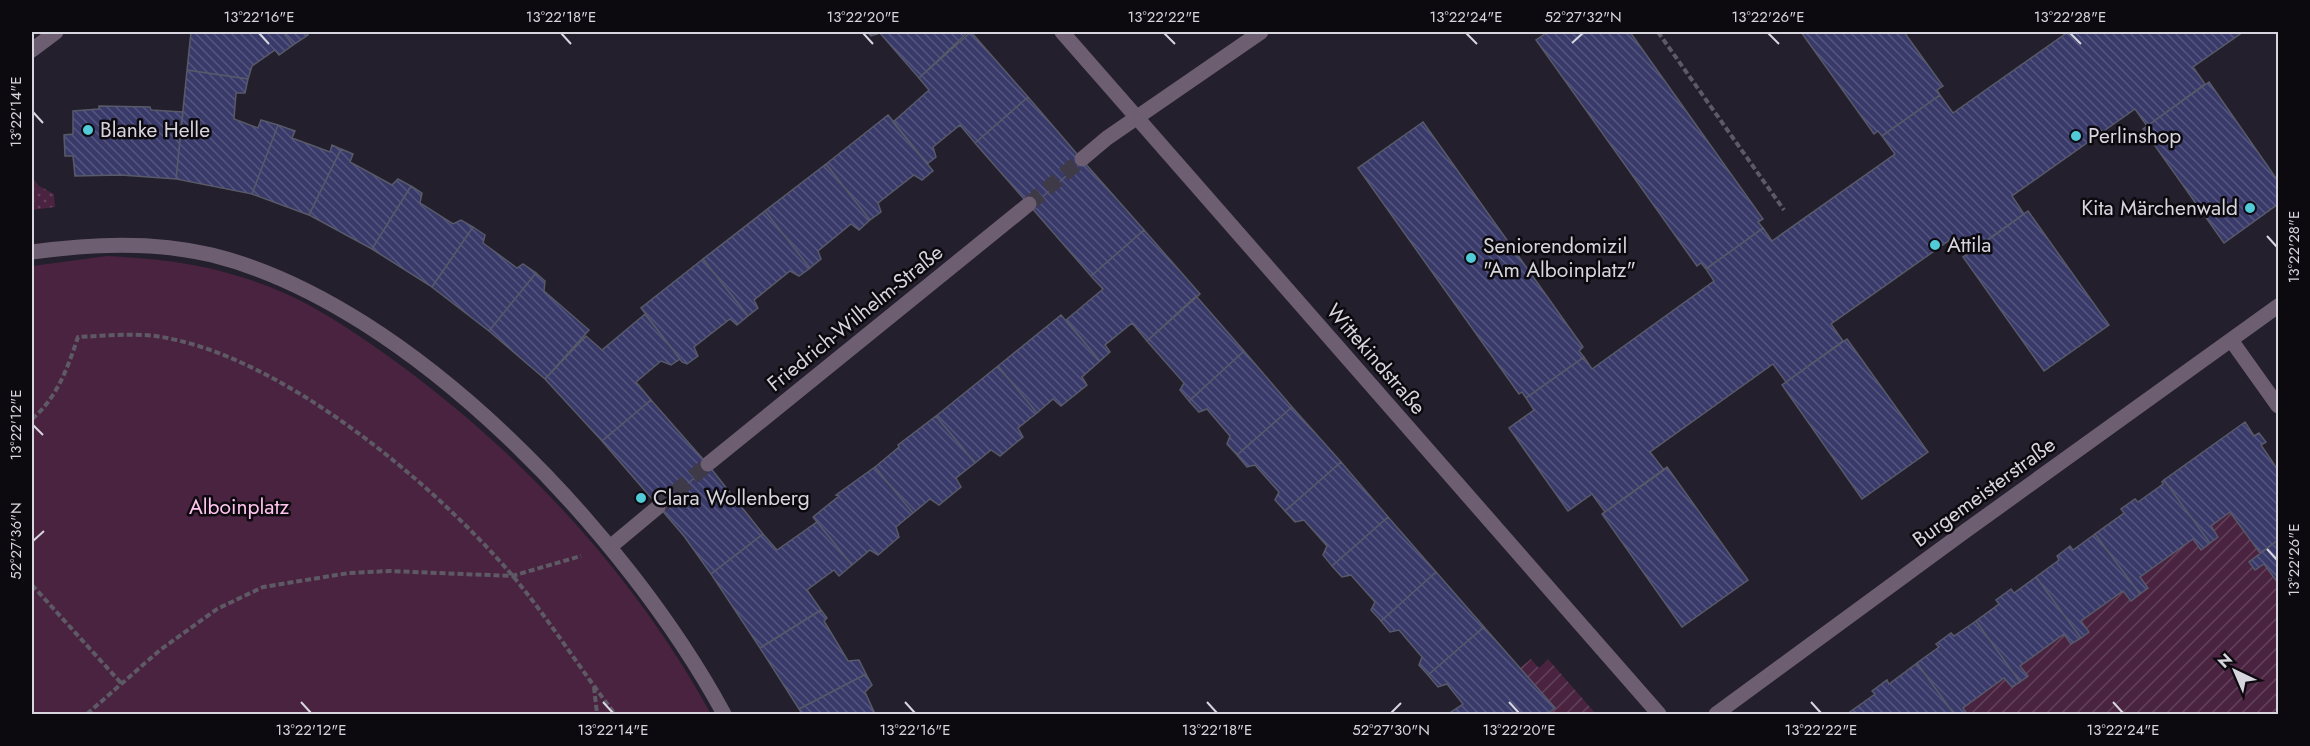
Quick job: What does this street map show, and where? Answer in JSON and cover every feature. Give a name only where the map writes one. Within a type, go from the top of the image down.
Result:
[{"type":"street","points":[[32,50],[56,32]]},
{"type":"street","name":"Wittekindstraße","points":[[1062,32],[1659,714]]},
{"type":"street","points":[[1082,159],[1107,138],[1138,119],[1261,32]]},
{"type":"street","name":"Friedrich-Wilhelm-Straße","points":[[708,464],[1029,204]]},
{"type":"street","points":[[32,252],[115,244],[160,247],[211,255],[259,270],[310,292],[403,351],[494,425],[563,493],[610,547],[683,644],[724,714]]},
{"type":"street","name":"Burgemeisterstraße","points":[[1716,714],[2278,306]]},
{"type":"street","points":[[2231,340],[2278,406]]},
{"type":"street","points":[[610,547],[658,507]]},
{"type":"path","points":[[1658,32],[1784,210]]},
{"type":"path","points":[[32,419],[42,411],[64,376],[78,337],[155,336],[212,351],[284,384],[382,450],[447,509],[512,576],[615,714]]},
{"type":"path","points":[[87,714],[121,682],[217,609],[263,587],[349,573],[390,571],[512,576],[610,547]]},
{"type":"path","points":[[32,585],[121,682]]},
{"type":"path","points":[[594,687],[597,714]]},
{"type":"green space","points":[[32,177],[39,186],[54,194],[55,207],[32,210]]},
{"type":"green space","name":"Alboinplatz","points":[[107,256],[185,264],[242,277],[279,291],[330,317],[361,337],[440,395],[529,475],[571,519],[647,613],[711,714],[32,714],[32,266]]},
{"type":"green space","points":[[2230,512],[2260,553],[2249,562],[2264,564],[2278,583],[2278,714],[1968,714],[1963,708],[2004,678],[2012,687],[2028,676],[2020,666],[2064,634],[2071,644],[2089,632],[2081,621],[2123,591],[2131,601],[2148,588],[2140,577],[2193,539],[2202,549],[2218,537],[2211,526]]},
{"type":"green space","points":[[1531,659],[1539,668],[1548,659],[1596,714],[1547,714],[1555,708],[1520,668]]},
{"type":"building","points":[[191,32],[283,32],[293,45],[279,55],[275,50],[252,66],[248,79],[187,70]]},
{"type":"building","points":[[283,32],[306,32],[308,35],[293,45]]},
{"type":"building","points":[[867,32],[967,33],[919,78],[880,33],[871,36]]},
{"type":"building","points":[[971,32],[1028,97],[975,143],[960,125],[933,147],[936,157],[927,164],[893,122],[929,90],[919,78]]},
{"type":"building","points":[[1548,32],[1630,32],[1763,219],[1758,222],[1763,228],[1706,269],[1701,263],[1697,266],[1536,40]]},
{"type":"building","points":[[1801,32],[1904,32],[1943,86],[1937,90],[1940,95],[1882,136],[1878,131],[1874,134]]},
{"type":"building","points":[[2068,32],[2243,32],[2193,67],[2205,84],[2147,126],[2135,109],[2012,196],[2024,214],[1967,255],[1954,237],[1831,324],[1843,341],[1786,382],[1773,364],[1650,452],[1664,470],[1605,512],[1592,494],[1568,511],[1509,428],[1534,410],[1526,398],[1584,357],[1592,369],[1714,281],[1706,269],[1763,228],[1772,241],[1895,154],[1882,136],[1940,95],[1953,113]]},
{"type":"building","points":[[187,70],[248,79],[245,93],[236,93],[234,119],[258,128],[261,120],[278,125],[252,194],[176,179]]},
{"type":"building","points":[[2209,82],[2278,181],[2278,204],[2224,243],[2143,129]]},
{"type":"building","points":[[1028,97],[1083,161],[1031,207],[975,143]]},
{"type":"building","points":[[99,106],[150,107],[151,110],[183,112],[176,179],[121,175],[75,176],[73,156],[65,156],[64,135],[73,134],[73,111],[99,109]]},
{"type":"building","points":[[888,115],[933,171],[922,180],[914,175],[878,203],[881,212],[870,220],[826,164]]},
{"type":"building","name":"Seniorendomizil \"Am Alboinplatz\"","points":[[1423,122],[1583,347],[1579,351],[1584,357],[1526,398],[1522,392],[1519,394],[1358,168]]},
{"type":"building","points":[[278,125],[295,131],[292,138],[330,152],[332,145],[341,149],[309,215],[252,194]]},
{"type":"building","points":[[341,149],[353,154],[350,162],[392,185],[398,179],[411,186],[372,249],[309,215]]},
{"type":"building","points":[[1083,161],[1144,230],[1091,276],[1031,207]]},
{"type":"building","points":[[826,164],[870,220],[859,230],[851,224],[818,251],[821,259],[810,268],[765,211]]},
{"type":"building","points":[[411,186],[422,193],[420,203],[453,224],[461,220],[473,227],[432,287],[372,249]]},
{"type":"building","points":[[765,211],[810,268],[799,276],[790,271],[754,300],[758,308],[748,316],[703,259]]},
{"type":"building","points":[[2028,211],[2109,325],[2044,371],[1963,257]]},
{"type":"building","points":[[473,227],[485,235],[483,243],[517,268],[523,264],[536,273],[489,331],[432,287]]},
{"type":"building","points":[[1144,230],[1200,294],[1147,341],[1132,323],[1105,345],[1110,352],[1100,361],[1066,320],[1103,289],[1091,276]]},
{"type":"building","points":[[703,259],[748,316],[737,325],[730,319],[694,347],[698,356],[687,364],[682,362],[641,308]]},
{"type":"building","points":[[536,273],[545,281],[544,291],[589,330],[545,379],[489,331]]},
{"type":"building","points":[[1196,296],[1244,351],[1189,401],[1180,390],[1184,383],[1147,341]]},
{"type":"building","points":[[645,314],[680,359],[671,365],[661,361],[636,382],[651,400],[602,441],[545,379],[586,336],[602,350]]},
{"type":"building","points":[[1061,315],[1100,361],[1082,377],[1087,385],[1061,406],[1053,399],[1037,413],[998,366]]},
{"type":"building","points":[[1847,339],[1928,452],[1862,499],[1782,385]]},
{"type":"building","points":[[1244,351],[1292,407],[1237,455],[1227,444],[1230,436],[1207,409],[1199,412],[1189,401]]},
{"type":"building","points":[[998,366],[1037,413],[1018,428],[1023,437],[1000,456],[991,450],[975,463],[936,416]]},
{"type":"building","points":[[651,400],[709,466],[659,507],[602,441]]},
{"type":"building","points":[[1292,407],[1341,462],[1285,511],[1275,500],[1279,492],[1255,465],[1247,467],[1237,455]]},
{"type":"building","points":[[936,416],[975,463],[956,478],[961,487],[939,505],[930,499],[913,513],[875,467],[899,447],[898,445]]},
{"type":"building","points":[[2245,422],[2254,436],[2259,433],[2266,442],[2261,445],[2278,470],[2278,540],[2260,553],[2230,512],[2211,526],[2218,537],[2210,543],[2164,480]]},
{"type":"building","points":[[1341,462],[1388,517],[1332,566],[1323,555],[1327,546],[1304,520],[1295,522],[1285,511]]},
{"type":"building","points":[[709,466],[763,534],[711,574],[684,536],[659,507]]},
{"type":"building","points":[[875,467],[913,513],[896,527],[899,537],[878,555],[870,550],[852,565],[813,517],[839,496],[836,495]]},
{"type":"building","points":[[1667,467],[1748,580],[1682,627],[1602,514]]},
{"type":"building","points":[[2164,480],[2210,543],[2201,550],[2193,539],[2140,577],[2148,588],[2140,594],[2095,534],[2124,513],[2121,509],[2135,499],[2138,502],[2163,484]]},
{"type":"building","points":[[1388,517],[1436,572],[1381,621],[1371,610],[1375,602],[1351,575],[1342,577],[1332,566]]},
{"type":"building","points":[[817,522],[852,565],[839,576],[834,570],[807,590],[821,610],[760,648],[711,574],[763,534],[777,550]]},
{"type":"building","points":[[2095,534],[2140,594],[2131,601],[2123,591],[2081,621],[2089,632],[2081,638],[2036,577],[2059,560],[2057,556],[2070,546],[2073,550]]},
{"type":"building","points":[[2278,540],[2278,583],[2264,564],[2255,570],[2249,562]]},
{"type":"building","points":[[1436,572],[1484,627],[1428,675],[1419,665],[1422,657],[1399,630],[1390,632],[1381,621]]},
{"type":"building","points":[[2036,577],[2081,638],[2071,644],[2064,634],[2020,666],[2028,676],[2020,682],[1976,621],[1999,604],[1996,600],[2011,589],[2014,593]]},
{"type":"building","points":[[821,610],[827,618],[824,621],[848,661],[859,660],[866,674],[799,709],[760,648]]},
{"type":"building","points":[[1976,621],[2020,682],[2012,687],[2004,678],[1963,708],[1967,714],[1954,714],[1917,663],[1939,647],[1936,644],[1951,633],[1954,636]]},
{"type":"building","points":[[1484,627],[1555,708],[1547,714],[1448,714],[1463,704],[1447,684],[1438,687],[1428,675]]},
{"type":"building","points":[[1917,663],[1954,714],[1847,714],[1875,694],[1872,691],[1887,680],[1889,684]]},
{"type":"building","points":[[866,674],[872,685],[865,692],[875,714],[802,714],[799,709]]},
{"type":"tunnel","points":[[1029,204],[1082,159]]},
{"type":"tunnel","points":[[658,507],[708,464]]},
{"type":"place","name":"Blanke Helle","points":[[88,130]]},
{"type":"place","name":"Perlinshop","points":[[2076,136]]},
{"type":"place","name":"Kita Märchenwald","points":[[2250,208]]},
{"type":"place","name":"Attila","points":[[1935,245]]},
{"type":"place","name":"Seniorendomizil \"Am Alboinplatz\"","points":[[1471,258]]},
{"type":"place","name":"Clara Wollenberg","points":[[641,498]]}]
